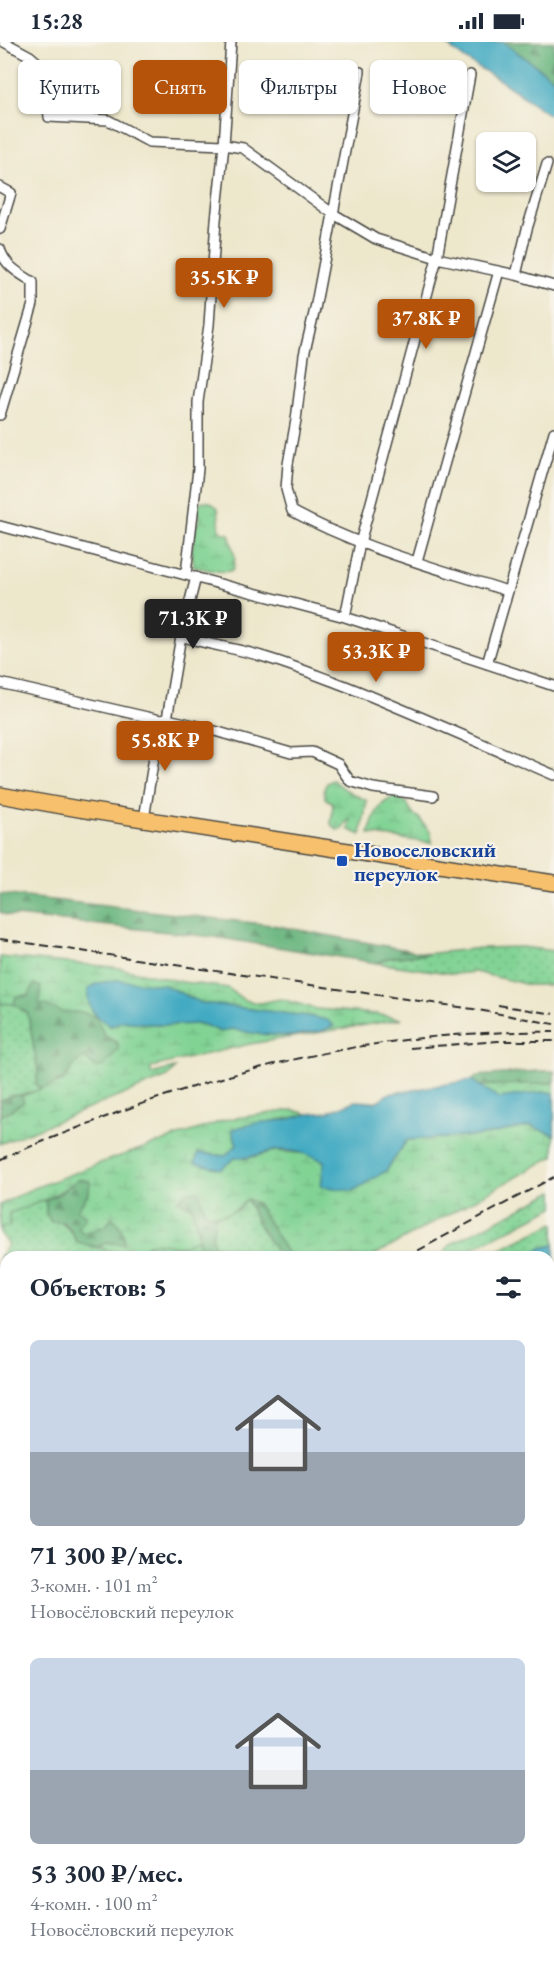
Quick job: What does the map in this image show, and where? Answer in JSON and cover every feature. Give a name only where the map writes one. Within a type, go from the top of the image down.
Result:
[{"type":"main road","points":[[0,795],[554,883]]},
{"type":"street","points":[[4,42],[30,56],[44,68],[49,117],[108,120],[149,142],[243,148],[332,213],[376,239],[437,258],[516,275],[554,286]]},
{"type":"street","points":[[144,819],[191,575],[198,469],[198,402],[209,325],[231,42]]},
{"type":"street","points":[[360,72],[315,309],[304,355],[286,489],[292,511],[315,524],[360,543],[507,591]]},
{"type":"street","points":[[345,617],[360,543],[437,258],[470,75]]},
{"type":"street","points":[[516,275],[526,229],[547,164]]},
{"type":"street","points":[[0,186],[11,193],[0,229]]},
{"type":"street","points":[[0,249],[2,257],[11,268],[33,282],[33,304],[0,415]]},
{"type":"street","points":[[417,561],[499,272]]},
{"type":"street","points":[[487,664],[554,432]]},
{"type":"street","points":[[0,526],[345,617],[554,686]]},
{"type":"street","points":[[181,636],[204,644],[261,656],[316,675],[408,711],[554,775]]},
{"type":"street","points":[[0,683],[194,725],[291,753],[312,752],[338,764],[350,782],[373,788],[434,796]]},
{"type":"green space","points":[[503,42],[554,42],[554,79],[505,43]]},
{"type":"green space","points":[[210,502],[218,508],[220,532],[229,534],[235,557],[233,570],[219,571],[194,567],[192,552],[195,529],[200,517],[199,503]]},
{"type":"green space","points":[[333,780],[367,801],[361,835],[348,829],[350,820],[346,822],[342,830],[337,830],[331,824],[333,803],[325,798],[324,789],[327,783]]},
{"type":"green space","points":[[397,797],[407,803],[411,812],[431,833],[432,843],[369,834],[381,806]]},
{"type":"green space","points":[[0,894],[272,925],[429,954],[388,958],[377,963],[214,937],[6,915],[0,912]]},
{"type":"green space","points":[[522,947],[554,951],[554,985],[529,985],[475,972],[455,974],[377,963],[388,958],[481,948]]},
{"type":"green space","points":[[0,957],[114,967],[183,982],[228,988],[244,1000],[259,1003],[281,999],[317,1009],[375,1014],[402,1019],[250,1044],[151,1067],[151,1074],[175,1068],[168,1077],[0,1144],[0,1117],[24,1102],[22,1096],[63,1081],[76,1063],[85,1058],[95,1068],[104,1066],[118,1050],[118,1043],[105,1036],[96,1017],[82,1012],[62,1012],[39,1003],[41,987],[34,984],[29,995],[16,996],[14,1004],[0,1003]],"holes":[[[144,984],[164,985],[202,1003],[307,1016],[291,1036],[258,1034],[231,1029],[221,1032],[203,1024],[161,1025],[122,1021],[111,1026]]]},
{"type":"green space","points":[[34,984],[41,987],[62,1012],[82,1012],[96,1017],[105,1036],[118,1043],[118,1050],[104,1066],[95,1068],[85,1058],[76,1063],[63,1080],[41,1090],[36,1084],[38,1071],[28,1014],[14,1004],[16,996]]},
{"type":"green space","points":[[0,1003],[14,1004],[28,1013],[38,1071],[36,1084],[41,1090],[0,1101]]},
{"type":"green space","points":[[554,1071],[554,1083],[479,1086],[471,1080],[477,1076]]},
{"type":"green space","points":[[554,1083],[554,1093],[544,1092],[499,1098],[480,1086]]},
{"type":"green space","points":[[13,1095],[22,1096],[24,1102],[0,1117],[0,1101]]},
{"type":"green space","points":[[293,1110],[308,1114],[232,1129],[237,1145],[225,1156],[198,1153],[246,1159],[274,1151],[309,1154],[324,1161],[386,1171],[407,1140],[479,1136],[531,1126],[554,1135],[554,1156],[382,1251],[286,1251],[257,1203],[247,1199],[238,1208],[228,1213],[211,1214],[205,1212],[199,1191],[187,1191],[178,1200],[192,1207],[198,1238],[178,1246],[156,1243],[148,1244],[144,1251],[109,1251],[97,1247],[107,1243],[124,1244],[121,1229],[112,1217],[106,1226],[82,1233],[78,1227],[87,1217],[77,1210],[89,1193],[90,1181],[78,1179],[45,1199],[9,1213],[10,1226],[0,1228],[0,1205],[29,1190],[228,1119]]},
{"type":"green space","points":[[78,1179],[90,1181],[89,1193],[77,1210],[87,1217],[82,1233],[105,1226],[111,1217],[121,1229],[124,1244],[107,1243],[97,1247],[78,1243],[63,1222],[51,1222],[46,1213],[46,1200],[59,1194]]},
{"type":"green space","points":[[187,1191],[199,1191],[205,1212],[215,1216],[212,1239],[216,1251],[190,1251],[200,1246],[199,1228],[178,1201]]},
{"type":"green space","points":[[554,1191],[554,1207],[468,1251],[445,1251],[451,1244]]},
{"type":"green space","points":[[247,1199],[262,1230],[276,1251],[216,1251],[212,1239],[215,1216],[238,1210]]},
{"type":"green space","points":[[247,1199],[257,1203],[286,1251],[277,1251],[258,1222]]},
{"type":"green space","points":[[46,1200],[46,1213],[64,1225],[78,1243],[111,1251],[4,1251],[8,1244],[0,1234],[0,1228],[10,1225],[9,1213]]},
{"type":"green space","points":[[554,1223],[554,1245],[536,1251],[497,1251]]},
{"type":"green space","points":[[198,1238],[201,1246],[190,1251],[144,1251],[148,1244],[162,1243],[178,1246]]},
{"type":"water","points":[[444,42],[503,42],[554,79],[554,118],[462,57]]},
{"type":"water","points":[[117,980],[164,985],[202,1003],[307,1016],[327,1020],[334,1026],[322,1031],[291,1036],[258,1034],[231,1029],[221,1032],[202,1024],[161,1025],[122,1021],[111,1026],[100,1019],[90,1007],[88,989],[98,983]]},
{"type":"water","points":[[471,1080],[499,1098],[544,1092],[554,1093],[554,1135],[531,1126],[479,1136],[407,1140],[386,1171],[353,1191],[321,1186],[324,1161],[292,1151],[278,1150],[235,1158],[221,1169],[195,1163],[198,1153],[225,1156],[237,1145],[232,1129],[255,1123],[328,1112],[355,1101],[376,1102],[388,1094]]},
{"type":"water","points":[[554,1245],[554,1251],[536,1251]]},
{"type":"railway","points":[[0,939],[473,1009],[554,1024]]},
{"type":"railway","points":[[498,1005],[554,1014]]},
{"type":"railway","points":[[0,1160],[149,1101],[262,1067],[319,1054],[435,1037],[554,1032]]},
{"type":"railway","points":[[410,1048],[498,1041],[554,1041]]},
{"type":"railway","points":[[417,1251],[554,1177]]},
{"type":"place","name":"Новоселовский переулок","points":[[342,861]]}]
